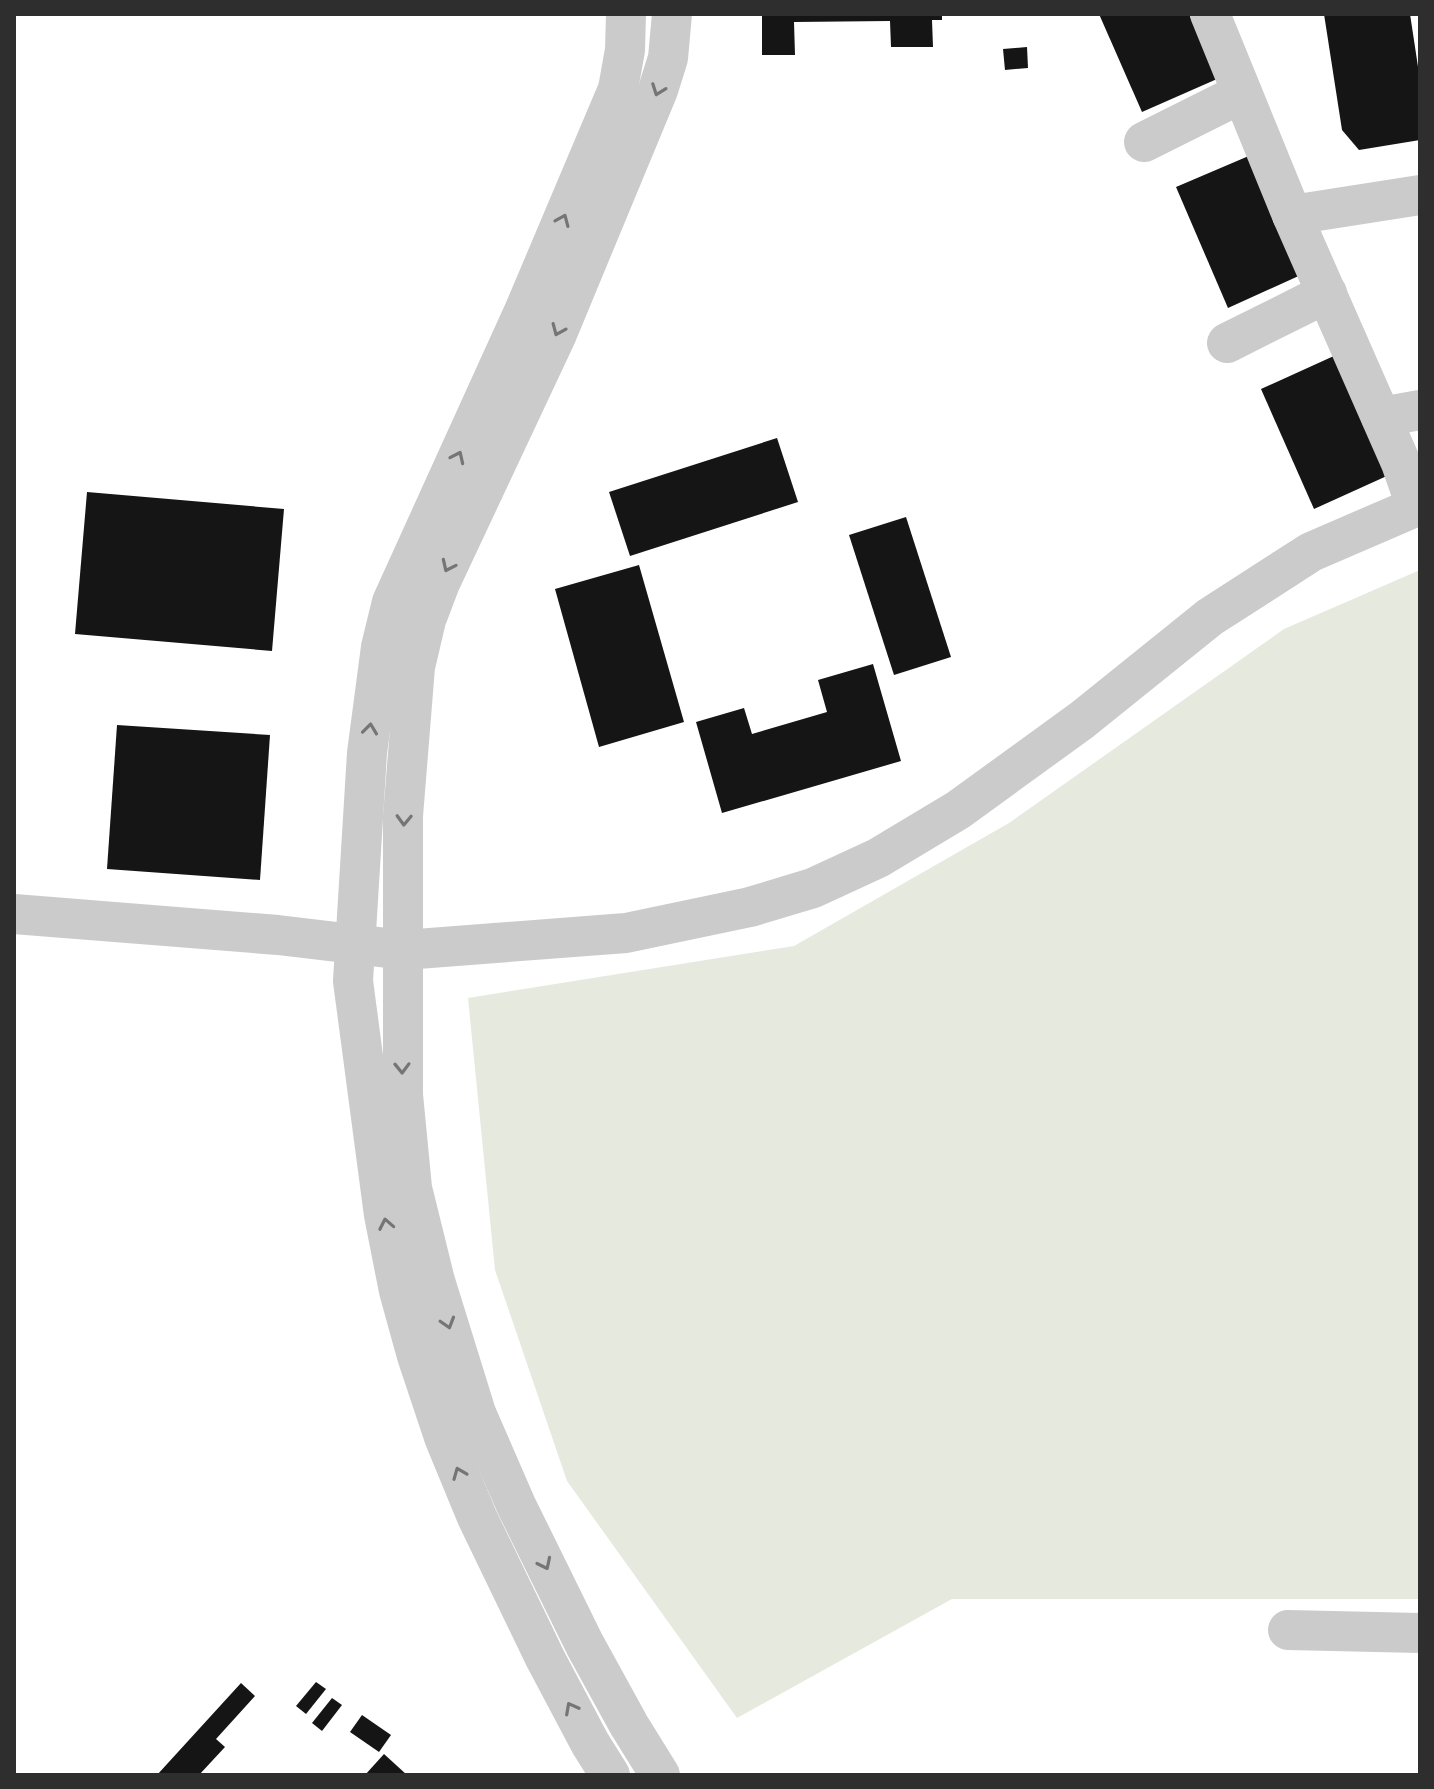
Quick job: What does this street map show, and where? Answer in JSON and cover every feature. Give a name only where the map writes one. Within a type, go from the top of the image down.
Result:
[{"type":"street","points":[[610,1775],[545,1658],[477,1517],[444,1437],[417,1356],[399,1291],[384,1215],[354,999],[354,945],[367,753],[381,647],[392,602],[525,309],[618,89],[625,50],[626,14]]},
{"type":"street","points":[[660,1775],[585,1645],[516,1505],[476,1413],[439,1296],[412,1188],[406,1141],[401,1031],[403,816],[415,667],[426,620],[440,583],[556,336],[658,90],[668,58],[672,14]]},
{"type":"street","points":[[14,914],[278,935],[404,950],[626,933],[750,907],[813,888],[878,858],[958,810],[1082,720],[1210,617],[1311,552],[1418,505],[1292,215],[1210,14]]},
{"type":"street","points":[[1144,142],[1242,93]]},
{"type":"street","points":[[1292,215],[1420,195]]},
{"type":"street","points":[[1227,343],[1327,293]]},
{"type":"street","points":[[1381,417],[1420,410]]},
{"type":"street","points":[[1288,1630],[1420,1633]]},
{"type":"shaded area","points":[[1420,570],[1420,1599],[952,1599],[737,1718],[567,1481],[495,1270],[468,998],[794,946],[1009,823],[1284,629]]},
{"type":"building","points":[[762,14],[942,14],[942,20],[932,20],[933,47],[891,47],[890,21],[794,22],[795,55],[762,55]]},
{"type":"building","points":[[1099,14],[1189,14],[1217,79],[1142,112]]},
{"type":"building","points":[[1324,14],[1410,14],[1420,80],[1420,140],[1359,150],[1342,130]]},
{"type":"building","points":[[1027,47],[1028,68],[1005,70],[1003,49]]},
{"type":"building","points":[[1251,155],[1303,274],[1228,308],[1176,187]]},
{"type":"building","points":[[1336,355],[1389,475],[1314,509],[1261,389]]},
{"type":"building","points":[[777,438],[798,502],[630,556],[609,492]]},
{"type":"building","points":[[87,492],[284,509],[272,651],[75,634]]},
{"type":"building","points":[[906,517],[951,657],[894,675],[849,535]]},
{"type":"building","points":[[639,565],[684,722],[599,747],[555,589]]},
{"type":"building","points":[[873,664],[901,761],[722,813],[696,722],[744,708],[752,734],[827,712],[818,680]]},
{"type":"building","points":[[117,725],[270,735],[260,880],[107,869]]},
{"type":"building","points":[[316,1682],[326,1689],[306,1714],[296,1706]]},
{"type":"building","points":[[241,1683],[255,1696],[216,1739],[225,1747],[199,1775],[157,1775]]},
{"type":"building","points":[[332,1698],[342,1705],[322,1731],[312,1723]]},
{"type":"building","points":[[362,1715],[391,1735],[379,1752],[350,1732]]},
{"type":"building","points":[[384,1754],[407,1775],[365,1775]]}]
